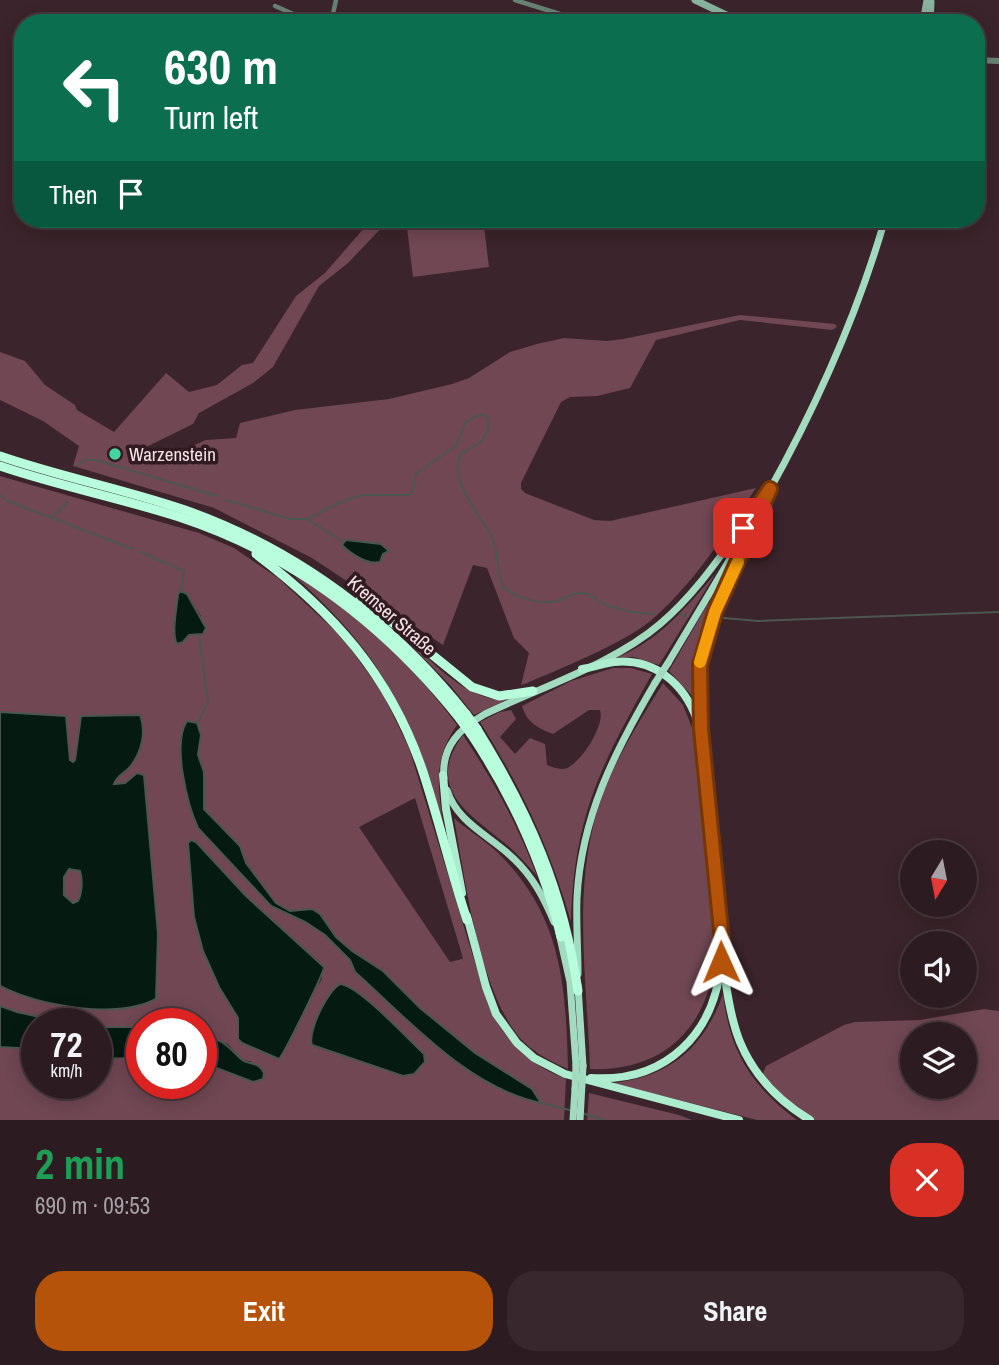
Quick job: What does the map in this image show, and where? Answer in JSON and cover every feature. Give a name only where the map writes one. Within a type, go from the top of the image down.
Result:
[{"type":"highway","name":"Kremser Straße","points":[[0,456],[159,502],[307,568],[394,635],[430,671],[512,787],[551,874],[568,934],[578,991]]},
{"type":"highway","name":"Kremser Straße","points":[[0,467],[212,525],[293,569],[361,616],[415,666],[463,716]]},
{"type":"highway","points":[[770,489],[706,637],[699,679],[701,729],[722,941],[733,1020],[746,1055],[769,1088],[810,1120]]},
{"type":"highway","points":[[238,540],[289,579],[330,616],[359,649],[385,689],[406,729],[421,767],[486,987],[502,1025],[525,1051],[545,1065],[565,1074],[739,1120]]},
{"type":"highway","points":[[307,568],[393,623],[472,687],[499,696],[533,691]]},
{"type":"highway","points":[[582,669],[621,662],[653,668],[671,679],[683,692],[701,729]]},
{"type":"highway","name":"Kremser Straße","points":[[474,732],[526,832],[546,882],[561,937]]},
{"type":"highway","points":[[443,775],[446,809],[467,920]]},
{"type":"highway","points":[[565,1074],[603,1079],[628,1077],[654,1068],[684,1047],[700,1029],[715,999],[722,941]]},
{"type":"main road","points":[[695,0],[724,14]]},
{"type":"main road","points":[[580,1120],[577,897],[587,830],[606,772],[801,433],[836,359],[883,228]]},
{"type":"main road","points":[[573,1120],[579,1066],[561,937],[545,901],[527,873],[459,813],[449,796],[443,775],[447,752],[461,730],[485,714],[636,642],[675,611],[714,565],[770,489]]},
{"type":"street","points":[[515,0],[560,14]]},
{"type":"street","points":[[275,6],[293,14]]},
{"type":"shaded area","points":[[364,228],[381,228],[348,263],[319,286],[273,367],[253,383],[199,413],[193,424],[136,452],[137,456],[171,455],[206,440],[236,438],[240,423],[295,410],[389,399],[452,384],[469,378],[510,352],[564,338],[607,341],[623,339],[740,315],[835,324],[837,327],[832,330],[740,320],[656,340],[630,388],[597,396],[570,397],[561,402],[521,483],[521,489],[525,493],[594,520],[610,521],[756,488],[710,555],[656,616],[613,644],[521,685],[529,653],[514,638],[487,568],[473,565],[443,645],[312,558],[214,508],[73,466],[79,446],[43,421],[0,400],[0,352],[25,361],[45,385],[75,405],[77,410],[114,432],[166,373],[189,392],[217,385],[242,365],[253,363],[296,296],[325,273]]},
{"type":"shaded area","points":[[407,228],[484,228],[489,267],[413,277]]},
{"type":"shaded area","points":[[0,476],[199,533],[234,548],[278,578],[342,637],[382,692],[409,748],[488,1005],[494,1018],[519,1050],[540,1066],[566,1079],[564,1120],[0,1120],[0,1047],[21,1048],[21,1099],[112,1099],[112,1059],[126,1058],[126,1099],[217,1099],[217,1067],[225,1070],[252,1062],[241,1059],[228,1044],[217,1040],[217,1008],[126,1008],[126,1026],[112,1027],[112,1008],[133,1006],[156,999],[158,934],[144,775],[125,783],[114,784],[127,770],[139,714],[81,716],[73,762],[70,760],[66,716],[0,712]],"holes":[[[178,594],[187,594],[201,616],[199,635],[189,635],[183,642],[174,631]],[[201,735],[198,755],[204,772],[204,809],[240,846],[246,863],[276,903],[290,911],[312,909],[320,914],[336,937],[352,951],[383,971],[420,1008],[475,1053],[532,1089],[541,1102],[510,1091],[445,1051],[355,972],[350,960],[325,935],[271,906],[198,828],[193,817],[180,738]],[[415,798],[463,958],[462,959],[450,962],[359,827]],[[191,840],[196,842],[246,896],[320,962],[322,979],[306,1004],[297,1028],[280,1059],[242,1043],[237,1034],[238,1018],[219,987],[203,951],[194,917],[188,843]],[[346,985],[424,1054],[414,1074],[403,1076],[315,1047]]]},
{"type":"shaded area","points":[[346,540],[381,544],[389,551],[383,554],[380,562],[370,562],[342,545]]},
{"type":"shaded area","points":[[716,573],[659,665],[634,657],[618,657],[660,632]]},
{"type":"shaded area","points":[[294,576],[341,606],[383,642],[422,682],[457,725],[444,750],[439,772],[443,823],[405,717],[389,688],[349,631]]},
{"type":"shaded area","points":[[181,591],[187,594],[206,628],[203,634],[189,635],[177,644],[174,634],[175,620],[178,594]]},
{"type":"shaded area","points":[[716,595],[695,660],[694,698],[669,671],[707,605]]},
{"type":"shaded area","points":[[399,633],[461,685],[490,698],[506,700],[474,715],[450,685]]},
{"type":"shaded area","points":[[613,668],[631,668],[652,674],[605,764],[584,821],[573,884],[571,922],[533,819],[480,722],[500,712],[511,710],[516,719],[500,737],[515,754],[530,738],[545,744],[547,765],[558,769],[566,768],[575,763],[592,741],[599,724],[600,710],[589,710],[553,734],[534,724],[522,706],[571,681]]},
{"type":"shaded area","points":[[663,683],[683,705],[693,730],[716,951],[712,977],[705,1001],[694,1021],[680,1038],[662,1052],[641,1062],[617,1068],[590,1069],[583,921],[589,848],[597,812],[610,777]]},
{"type":"shaded area","points":[[0,712],[66,716],[70,760],[73,762],[81,716],[140,715],[143,736],[140,750],[129,768],[114,784],[125,783],[137,773],[144,775],[158,934],[156,999],[120,1009],[78,1008],[16,993],[0,986]],"holes":[[[69,869],[80,871],[82,882],[78,901],[73,903],[64,895],[64,877]]]},
{"type":"shaded area","points":[[187,721],[197,723],[201,735],[198,755],[204,772],[204,809],[240,846],[246,863],[276,903],[290,911],[312,909],[320,914],[336,937],[352,951],[383,971],[420,1008],[475,1053],[532,1089],[541,1103],[514,1095],[489,1083],[441,1050],[355,972],[350,960],[325,935],[271,906],[198,828],[186,789],[181,758],[183,731]]},
{"type":"shaded area","points":[[463,735],[504,803],[537,876],[456,798],[450,785],[448,770],[452,754]]},
{"type":"shaded area","points":[[454,818],[498,853],[523,882],[538,906],[557,956],[562,983],[568,1069],[542,1056],[524,1042],[505,1016],[484,963],[476,932]]},
{"type":"shaded area","points":[[191,840],[196,842],[246,896],[324,967],[279,1059],[238,1039],[238,1018],[219,987],[203,951],[194,917],[188,843]]},
{"type":"shaded area","points":[[69,869],[80,871],[82,878],[78,901],[73,903],[64,895],[64,877]]},
{"type":"shaded area","points":[[341,984],[371,1003],[424,1054],[425,1062],[414,1074],[403,1076],[312,1045],[311,1039],[320,1012],[330,994]]},
{"type":"shaded area","points":[[0,986],[43,1002],[88,1008],[21,1008],[21,1014],[0,1006]]},
{"type":"shaded area","points":[[723,994],[731,1034],[745,1066],[767,1094],[797,1120],[757,1120],[613,1083],[651,1074],[682,1056],[706,1030]]},
{"type":"shaded area","points":[[0,1006],[21,1013],[21,1048],[0,1047]]},
{"type":"shaded area","points":[[984,1009],[999,1011],[999,1120],[814,1120],[800,1112],[762,1076],[766,1066],[844,1025],[855,1022],[920,1020]]},
{"type":"shaded area","points":[[112,1027],[126,1027],[126,1058],[112,1059]]},
{"type":"shaded area","points":[[217,1040],[244,1061],[259,1066],[264,1073],[263,1079],[253,1082],[217,1068]]},
{"type":"shaded area","points":[[589,1093],[679,1115],[692,1120],[587,1120]]},
{"type":"waterway","points":[[227,500],[290,519],[307,519],[343,501],[363,495],[410,495],[416,474],[456,446],[466,422],[481,414],[487,417],[489,429],[481,442],[461,454],[459,476],[468,499],[493,540],[502,585],[512,593],[532,600],[552,602],[583,593],[618,609],[655,614]]},
{"type":"waterway","points":[[77,466],[92,459],[218,496]]},
{"type":"waterway","points":[[0,495],[8,501],[133,549]]},
{"type":"waterway","points":[[54,516],[68,502]]},
{"type":"waterway","points":[[308,520],[343,541]]},
{"type":"waterway","points":[[141,552],[184,571],[181,592]]},
{"type":"waterway","points":[[724,618],[758,621],[999,612]]},
{"type":"waterway","points":[[680,614],[686,616]]},
{"type":"waterway","points":[[197,723],[208,703],[199,635]]},
{"type":"waterway","points":[[541,1103],[570,1110]]},
{"type":"waterway","points":[[582,1113],[604,1120]]},
{"type":"slow traffic","points":[[700,662],[715,612],[738,562]]},
{"type":"place","name":"Warzenstein","points":[[115,454]]},
{"type":"route","points":[[721,962],[722,941],[701,729],[700,665],[715,612],[770,489],[743,528]]}]
